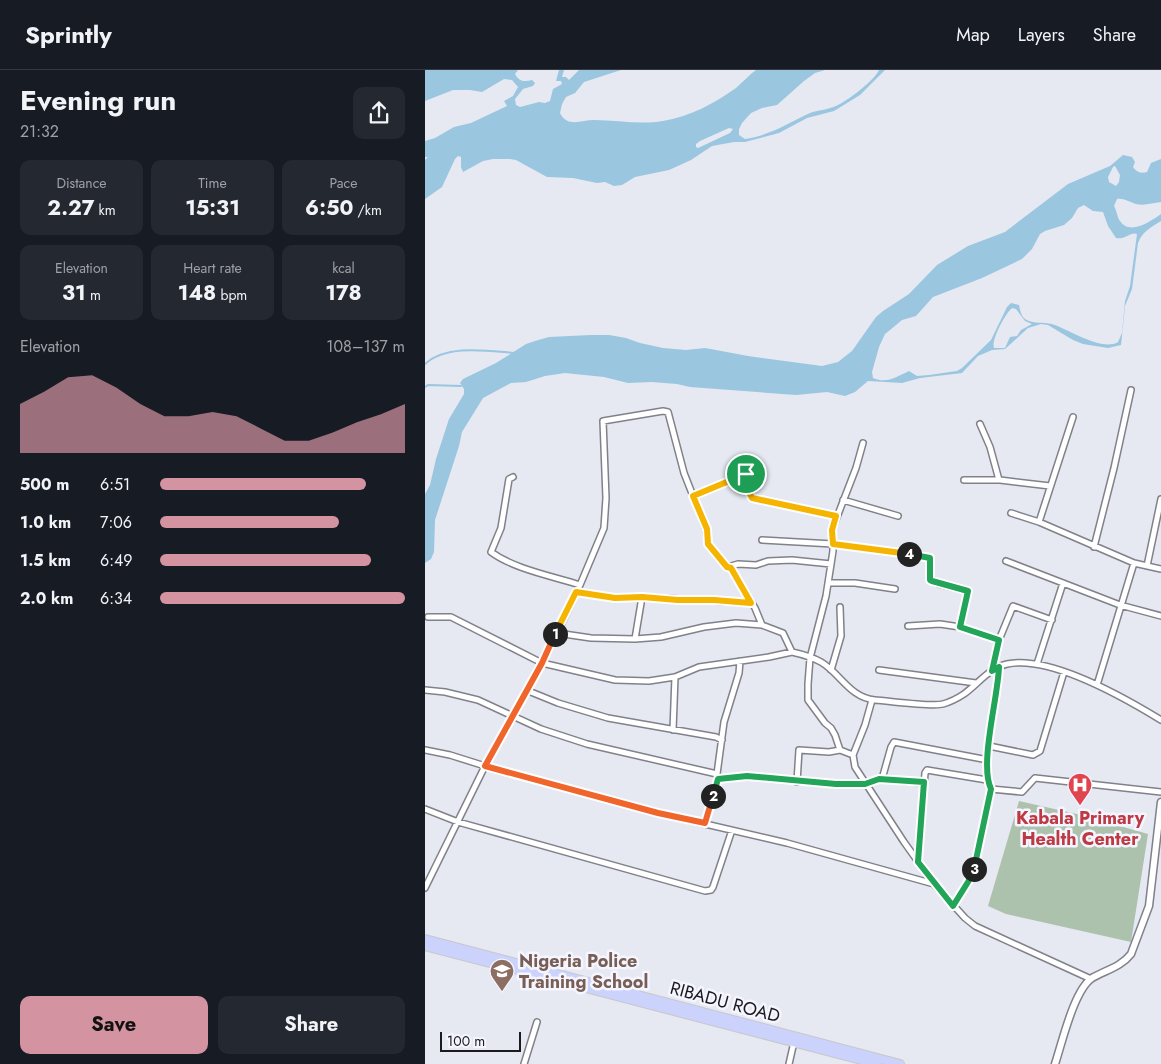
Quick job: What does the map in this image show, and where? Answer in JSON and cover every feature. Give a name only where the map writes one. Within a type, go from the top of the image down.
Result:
[{"type":"main road","name":"RIBADU ROAD","points":[[425,939],[743,1026],[900,1064]]},
{"type":"main road","points":[[425,946],[743,1026],[877,1064]]},
{"type":"street","points":[[1094,547],[1131,390]]},
{"type":"street","points":[[425,888],[485,766],[557,633],[604,528],[606,473],[602,424],[604,420],[668,412],[684,473],[707,529],[708,544],[727,567],[731,568],[762,625]]},
{"type":"street","points":[[1039,522],[1073,417]]},
{"type":"street","points":[[980,424],[990,447],[999,480]]},
{"type":"street","points":[[840,750],[831,728],[825,723],[809,700],[807,684],[810,658],[828,583],[833,544],[832,530],[856,468],[863,443]]},
{"type":"street","points":[[693,496],[746,474],[752,498],[836,516]]},
{"type":"street","points":[[513,477],[509,479],[501,528],[491,552],[497,557],[525,568],[579,585]]},
{"type":"street","points":[[964,480],[999,480],[1051,486]]},
{"type":"street","points":[[1147,566],[1161,499]]},
{"type":"street","points":[[843,500],[898,516]]},
{"type":"street","points":[[1011,513],[1039,522],[1134,563],[1161,569]]},
{"type":"street","points":[[763,540],[877,548],[930,558],[930,580],[968,591],[960,627]]},
{"type":"street","points":[[727,567],[738,564],[756,566],[769,562],[792,560],[831,564]]},
{"type":"street","points":[[1006,561],[1120,605],[1161,616]]},
{"type":"street","points":[[1097,685],[1134,563]]},
{"type":"street","points":[[828,583],[855,583],[895,589]]},
{"type":"street","points":[[1037,664],[1053,620],[1063,583]]},
{"type":"street","points":[[576,592],[607,598],[642,597],[751,603]]},
{"type":"street","points":[[635,639],[642,597]]},
{"type":"street","points":[[992,671],[999,640],[1013,606],[1053,620]]},
{"type":"street","points":[[831,670],[841,636],[840,607]]},
{"type":"street","points":[[429,617],[451,617],[542,663],[615,680],[649,681],[675,677],[699,668],[769,658],[792,652],[821,662],[857,695],[872,700],[942,704],[963,694],[999,667],[1019,663],[1037,664],[1097,685],[1161,720]]},
{"type":"street","points":[[557,633],[591,638],[635,639],[661,637],[704,627],[736,623],[762,625],[783,633],[792,652]]},
{"type":"street","points":[[908,626],[940,624],[960,627],[999,640]]},
{"type":"street","points":[[705,823],[717,777],[724,722],[739,673],[740,661]]},
{"type":"street","points":[[953,906],[972,876],[991,789],[987,780],[988,760],[999,667]]},
{"type":"street","points":[[879,670],[976,683]]},
{"type":"street","points":[[989,746],[1033,755],[1040,750],[1064,672]]},
{"type":"street","points":[[673,730],[675,677]]},
{"type":"street","points":[[425,690],[445,692],[478,700],[541,729],[587,744],[717,777],[747,776],[836,784],[865,784],[882,779],[924,782]]},
{"type":"street","points":[[527,690],[558,704],[608,718],[716,737],[722,740]]},
{"type":"street","points":[[872,700],[865,725],[853,755],[855,767],[934,884],[953,906],[975,926],[1091,979]]},
{"type":"street","points":[[882,779],[894,742],[988,760]]},
{"type":"street","points":[[425,750],[450,755],[658,813],[787,843],[934,884]]},
{"type":"street","points":[[797,782],[799,750],[829,752],[840,750],[853,755]]},
{"type":"street","points":[[918,862],[925,773],[929,769],[987,780]]},
{"type":"street","points":[[991,789],[1023,792],[1035,778],[1161,792]]},
{"type":"street","points":[[1055,1064],[1076,1000],[1091,979],[1127,960],[1131,954],[1149,906],[1161,802]]},
{"type":"street","points":[[425,809],[458,822],[705,891],[711,890],[713,887],[731,830]]},
{"type":"street","points":[[524,1064],[537,1022]]},
{"type":"street","points":[[789,1064],[794,1042]]},
{"type":"green space","points":[[1019,801],[1081,815],[1148,834],[1131,942],[1006,914],[988,906]]},
{"type":"water","points":[[425,70],[518,70],[515,74],[518,79],[532,80],[535,83],[533,86],[523,89],[515,99],[516,105],[520,107],[550,101],[553,89],[562,84],[561,81],[556,81],[559,70],[564,70],[562,77],[566,77],[569,80],[579,70],[621,70],[584,82],[575,93],[566,97],[560,113],[563,118],[571,122],[594,120],[655,122],[692,113],[711,104],[736,88],[756,70],[825,70],[815,73],[804,81],[777,105],[762,108],[751,113],[739,129],[739,135],[745,139],[770,132],[810,113],[836,106],[860,90],[879,70],[885,70],[860,95],[834,111],[807,118],[779,133],[745,142],[712,146],[691,160],[669,170],[635,177],[622,185],[614,186],[605,182],[597,183],[573,178],[547,177],[516,160],[510,159],[483,161],[463,172],[461,157],[458,156],[442,187],[425,199],[425,160],[428,157],[425,157],[425,141],[435,138],[454,127],[471,123],[507,106],[504,101],[513,96],[518,87],[512,80],[504,79],[482,92],[453,90],[425,101]],"holes":[[[729,128],[733,129],[730,133],[698,148],[696,147],[696,144],[700,141]]]},
{"type":"water","points":[[1123,155],[1132,157],[1135,162],[1134,169],[1145,173],[1151,163],[1161,159],[1161,202],[1139,205],[1117,199],[1114,206],[1120,221],[1129,227],[1141,226],[1161,214],[1161,221],[1144,233],[1138,243],[1132,289],[1125,306],[1121,345],[1108,348],[1083,344],[1048,325],[1041,324],[1028,328],[1005,349],[992,350],[978,356],[962,373],[920,378],[902,383],[868,381],[855,392],[845,396],[827,392],[796,395],[690,387],[652,382],[628,383],[604,377],[565,373],[545,376],[526,382],[511,383],[483,398],[462,432],[435,520],[434,552],[431,559],[425,563],[425,494],[430,485],[449,419],[464,394],[464,389],[460,383],[463,379],[496,363],[526,344],[549,337],[591,335],[609,335],[626,338],[663,348],[686,350],[705,348],[822,366],[838,362],[852,351],[876,317],[909,294],[937,265],[968,246],[1005,232],[1068,184],[1110,166]],"holes":[[[1115,166],[1120,175],[1116,186],[1109,182],[1108,177]],[[1084,205],[1093,211],[1103,212],[1108,226],[1116,238],[1137,234],[1130,286],[1125,301],[1122,333],[1118,342],[1111,344],[1094,342],[1052,324],[1028,321],[1021,313],[1019,305],[1011,303],[1007,307],[991,340],[957,371],[917,376],[909,371],[887,380],[873,378],[872,372],[885,334],[902,320],[916,316],[933,297],[982,278],[1022,259],[1032,249],[1040,234],[1064,225],[1072,218],[1078,208]],[[1012,308],[1016,309],[1025,321],[1032,324],[1021,330],[1017,336],[1010,337],[1005,348],[994,348],[997,333]]]},
{"type":"waterway","points":[[425,364],[434,358],[456,351],[480,350],[515,353]]},
{"type":"waterway","points":[[425,387],[428,385],[461,386]]},
{"type":"place","name":"Kabala Primary Health Center","points":[[1080,806]]},
{"type":"place","name":"Nigeria Police Training School","points":[[502,992]]},
{"type":"route","points":[[746,474],[752,498],[836,516],[832,530],[833,544],[877,548],[930,558],[930,580],[968,591],[960,627],[999,640],[992,671],[999,667],[989,746],[987,780],[991,789],[972,876],[953,906],[918,862],[924,782],[879,779],[865,784],[806,783],[747,776],[718,779],[705,823],[658,813],[485,766],[542,663],[576,592],[599,597],[642,597],[751,603],[731,568],[727,567],[708,544],[707,529],[693,496],[746,474]]}]
